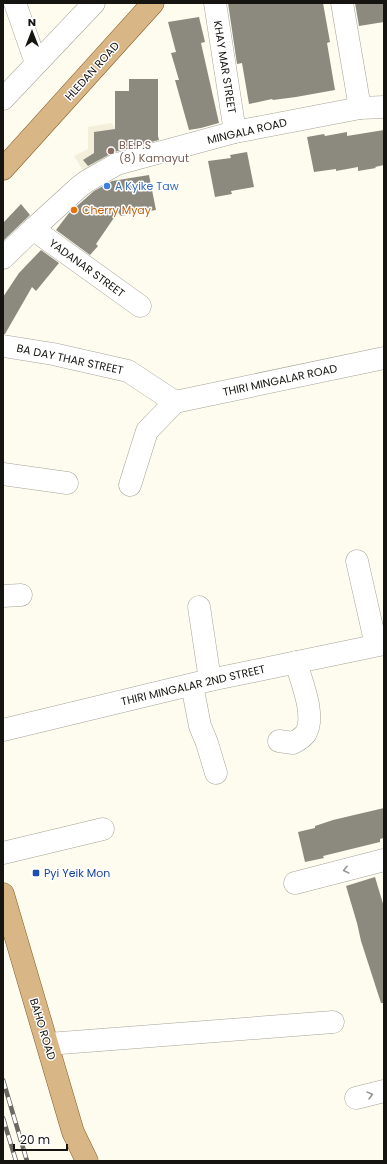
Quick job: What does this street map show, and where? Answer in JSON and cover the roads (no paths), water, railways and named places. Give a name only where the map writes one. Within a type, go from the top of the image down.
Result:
[{"type":"main road","name":"HLEDAN ROAD","points":[[3,169],[31,140],[153,3]]},
{"type":"main road","name":"BAHO ROAD","points":[[3,894],[73,1132],[88,1161]]},
{"type":"street","points":[[14,3],[36,63]]},
{"type":"street","points":[[3,99],[94,3]]},
{"type":"street","name":"KHAY MAR STREET","points":[[215,3],[235,132]]},
{"type":"street","points":[[342,3],[360,108]]},
{"type":"street","name":"MINGALA ROAD","points":[[3,258],[87,181],[117,164],[235,132],[360,108],[384,107]]},
{"type":"street","name":"YADANAR STREET","points":[[33,229],[140,306]]},
{"type":"street","name":"BA DAY THAR STREET","points":[[3,346],[53,354],[128,371],[175,402]]},
{"type":"street","name":"THIRI MINGALAR ROAD","points":[[175,402],[384,358]]},
{"type":"street","points":[[130,484],[147,431],[175,402]]},
{"type":"street","points":[[3,474],[67,483]]},
{"type":"street","points":[[357,561],[380,644]]},
{"type":"street","points":[[199,607],[201,682],[200,726],[216,773]]},
{"type":"street","name":"THIRI MINGALAR 2ND STREET","points":[[3,730],[201,682],[380,644]]},
{"type":"street","points":[[279,741],[293,743],[305,734],[310,719],[309,707],[296,662]]},
{"type":"street","points":[[3,854],[103,829]]},
{"type":"street","points":[[295,883],[384,860]]},
{"type":"street","points":[[48,1044],[333,1022]]},
{"type":"street","points":[[356,1098],[384,1091]]},
{"type":"railway","points":[[3,1080],[27,1161]]},
{"type":"railway","points":[[3,1118],[16,1161]]},
{"type":"place","name":"B.E.P.S (8) Kamayut","points":[[111,151]]},
{"type":"place","name":"A Kyike Taw","points":[[107,186]]},
{"type":"place","name":"Cherry Myay","points":[[74,210]]},
{"type":"place","name":"Pyi Yeik Mon","points":[[36,873]]}]
